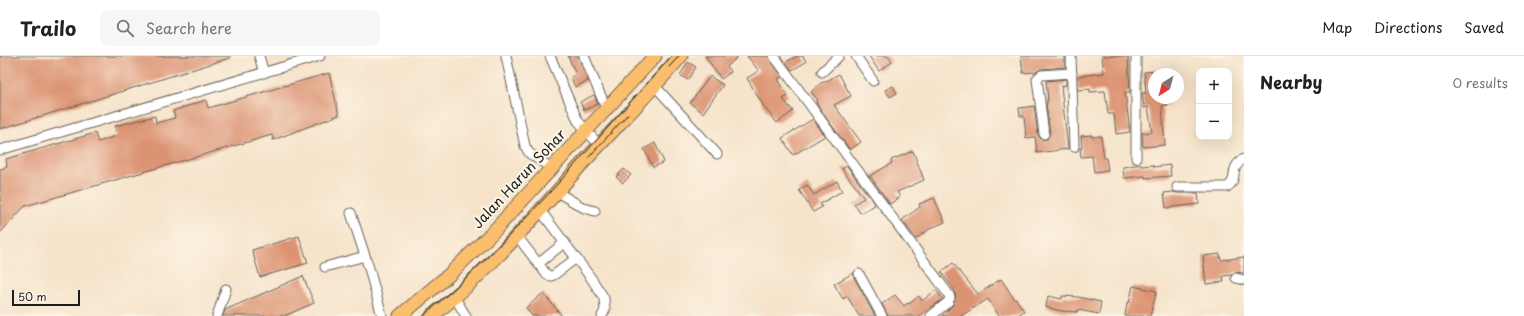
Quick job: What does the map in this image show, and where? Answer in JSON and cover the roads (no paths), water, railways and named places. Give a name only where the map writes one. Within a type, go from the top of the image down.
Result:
[{"type":"highway","name":"Jalan Harun Sohar","points":[[400,316],[450,274],[494,231],[655,56]]},
{"type":"highway","points":[[432,316],[455,298],[497,258],[681,56]]},
{"type":"street","points":[[259,56],[264,73]]},
{"type":"street","points":[[0,150],[320,56]]},
{"type":"street","points":[[506,56],[525,146],[529,153],[551,168]]},
{"type":"street","points":[[550,56],[578,121],[585,131],[599,145]]},
{"type":"street","points":[[584,56],[606,108]]},
{"type":"street","points":[[774,56],[949,295],[950,298],[948,302],[931,316]]},
{"type":"street","points":[[822,72],[839,56]]},
{"type":"street","points":[[856,56],[874,80]]},
{"type":"street","points":[[1071,56],[1074,148]]},
{"type":"street","points":[[1136,56],[1136,158]]},
{"type":"street","points":[[1044,134],[1037,79],[1041,75],[1072,74]]},
{"type":"street","points":[[655,86],[717,154]]},
{"type":"street","points":[[1177,188],[1227,187],[1232,183],[1236,165],[1244,159]]},
{"type":"street","points":[[557,192],[584,208],[595,211]]},
{"type":"street","points":[[540,210],[591,278],[604,298],[605,310],[602,316]]},
{"type":"street","points":[[351,213],[382,316]]},
{"type":"street","points":[[517,236],[547,275],[554,275],[575,258]]},
{"type":"street","points":[[538,264],[564,243]]},
{"type":"street","points":[[325,267],[365,256]]},
{"type":"street","points":[[859,274],[882,316]]},
{"type":"street","points":[[218,316],[226,289]]},
{"type":"street","points":[[455,298],[466,316]]},
{"type":"tram line","points":[[423,316],[457,286],[521,223],[582,157],[671,56]]},
{"type":"tram line","points":[[669,67],[679,56]]},
{"type":"tram line","points":[[589,157],[628,114]]}]
